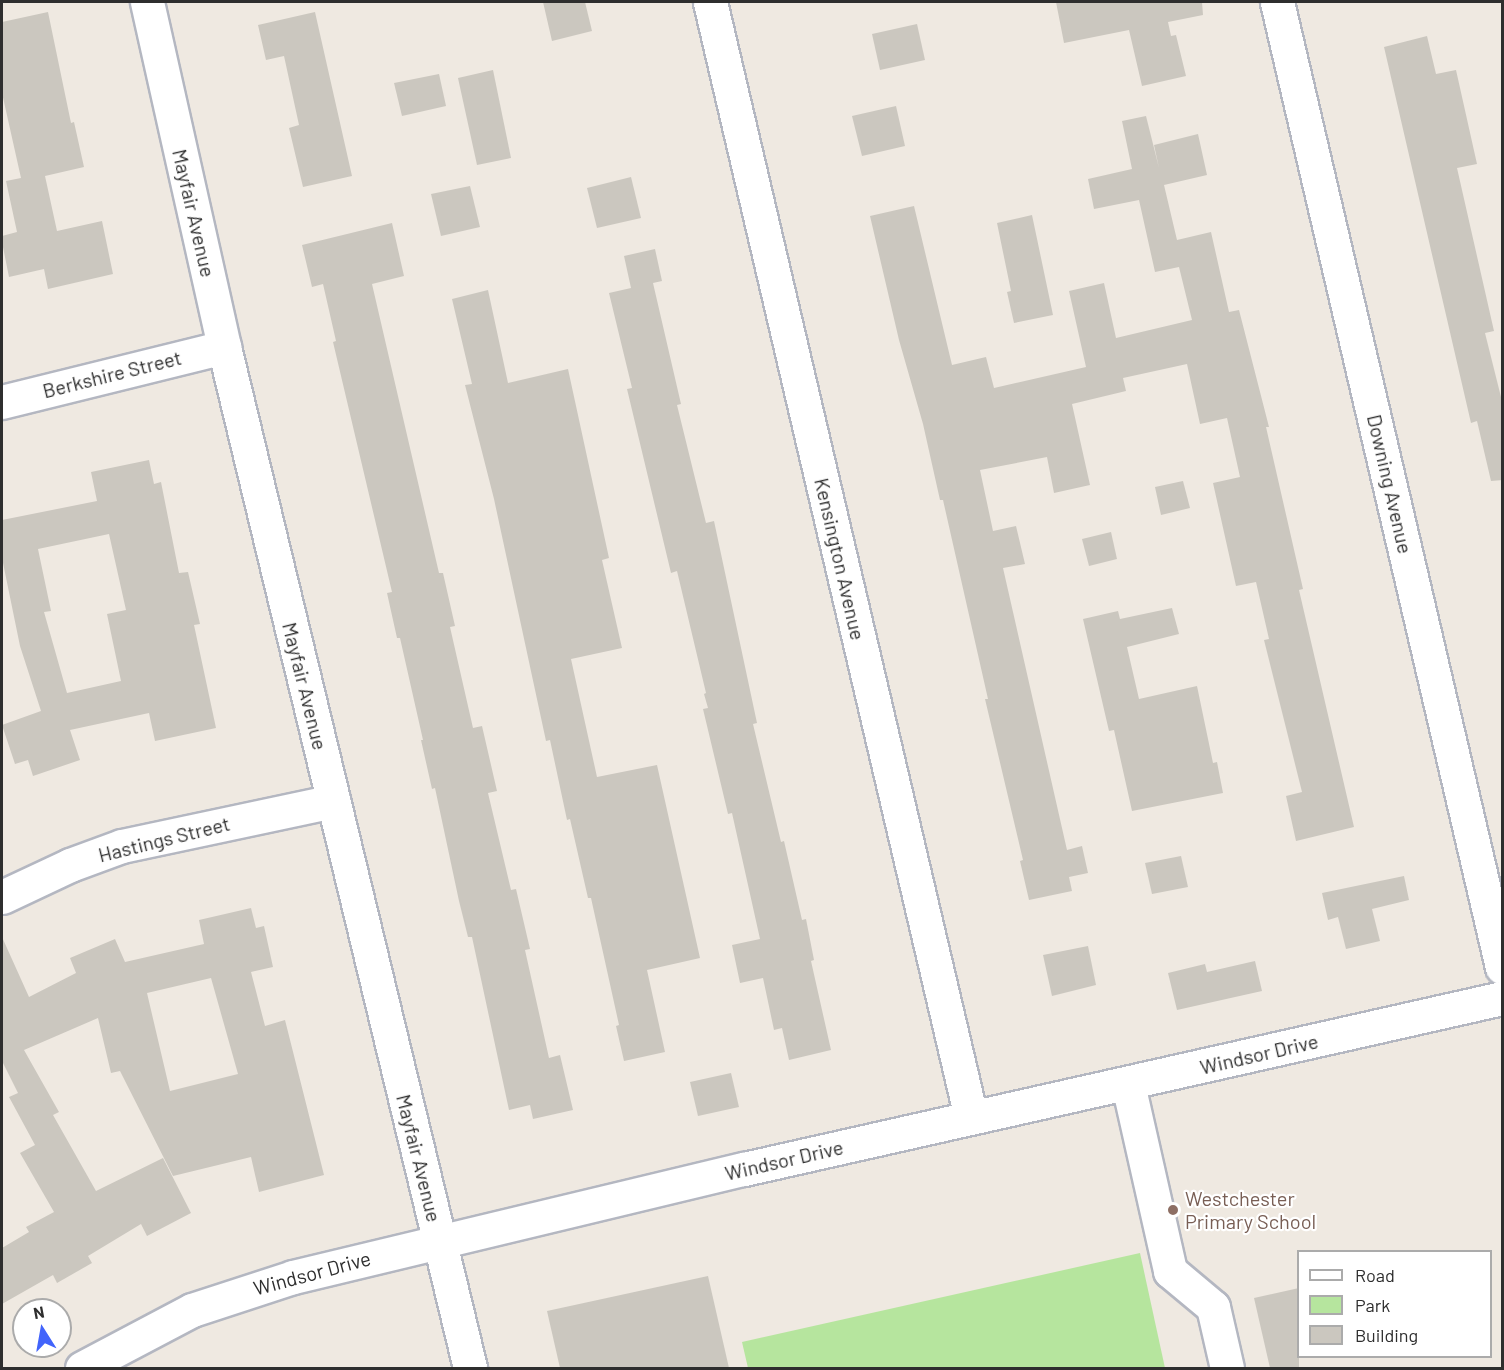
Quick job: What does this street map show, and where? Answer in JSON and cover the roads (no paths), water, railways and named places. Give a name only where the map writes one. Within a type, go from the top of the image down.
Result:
[{"type":"street","name":"Mayfair Avenue","points":[[147,2],[224,347],[470,1368]]},
{"type":"street","name":"Kensington Avenue","points":[[710,2],[971,1118]]},
{"type":"street","name":"Downing Avenue","points":[[1277,2],[1503,967]]},
{"type":"street","name":"Berkshire Street","points":[[2,402],[224,347]]},
{"type":"street","name":"Hastings Street","points":[[2,897],[70,865],[122,846],[333,801]]},
{"type":"street","name":"Windsor Drive","points":[[82,1368],[164,1323],[223,1299],[293,1276],[971,1118],[1503,998]]},
{"type":"street","points":[[1128,1084],[1170,1271],[1213,1307],[1227,1368]]},
{"type":"place","name":"Westchester Primary School","points":[[1173,1210]]}]
